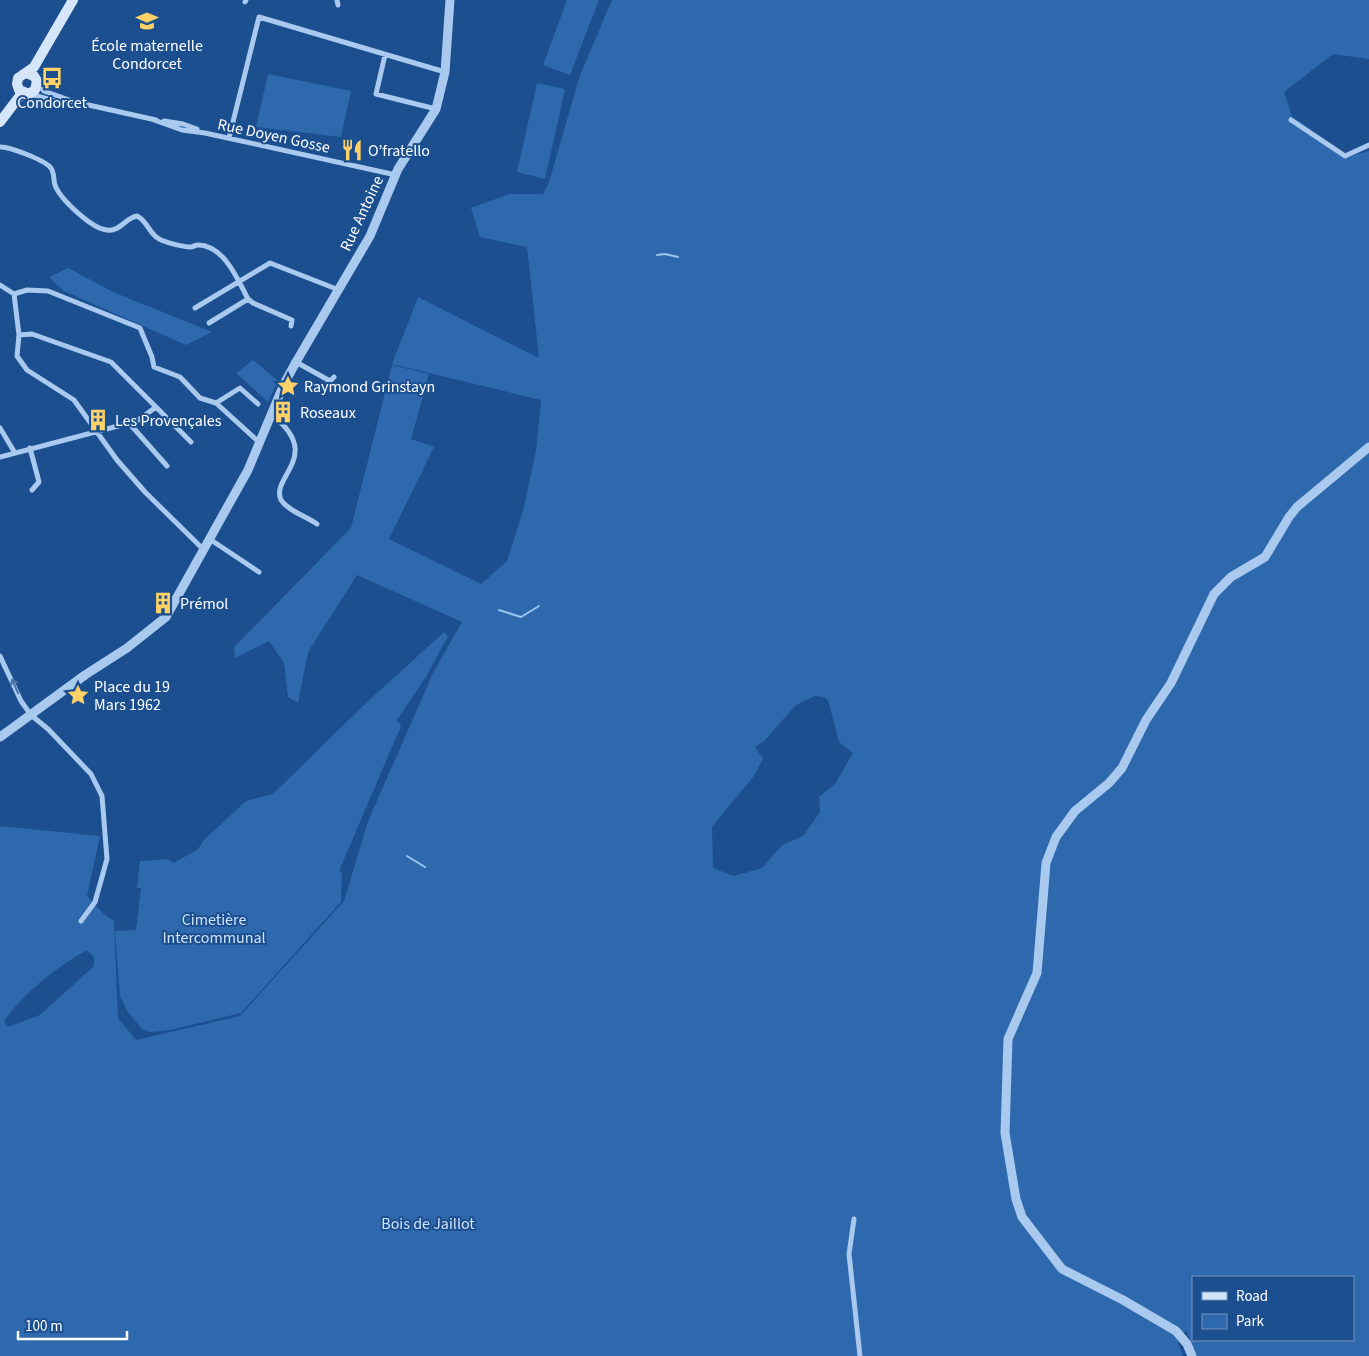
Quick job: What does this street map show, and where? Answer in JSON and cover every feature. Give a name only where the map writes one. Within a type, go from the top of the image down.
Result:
[{"type":"main road","points":[[23,92],[18,78],[34,67],[73,0]]},
{"type":"main road","points":[[0,113],[12,99],[23,92],[35,90],[44,56],[80,0]]},
{"type":"main road","points":[[26,73],[37,81]]},
{"type":"main road","points":[[0,122],[23,92]]},
{"type":"street","name":"Rue Antoine","points":[[0,737],[127,648],[166,617],[211,540],[248,470],[276,402],[296,362],[370,236],[396,174],[436,109],[445,72],[450,0]]},
{"type":"street","points":[[229,138],[259,17],[445,72]]},
{"type":"street","points":[[385,55],[376,94],[436,109]]},
{"type":"street","name":"Rue Doyen Gosse","points":[[37,81],[44,91],[58,94],[75,102]]},
{"type":"street","name":"Rue Doyen Gosse","points":[[23,92],[55,101],[75,102],[154,120],[183,124],[205,133],[396,174]]},
{"type":"street","points":[[1291,120],[1345,156],[1369,145]]},
{"type":"street","points":[[0,147],[10,148],[46,164],[54,174],[54,184],[58,191],[82,217],[99,228],[115,230],[137,216],[142,218],[153,235],[161,240],[191,247],[198,245],[213,249],[222,256],[248,299],[292,320],[291,326]]},
{"type":"street","points":[[195,308],[264,265],[276,263],[339,290]]},
{"type":"street","points":[[0,285],[14,294],[28,290],[48,291],[140,328],[154,367],[180,377],[200,398],[216,403],[260,442]]},
{"type":"street","points":[[14,294],[19,335],[17,356],[27,370],[74,400],[118,460],[145,492],[204,551]]},
{"type":"street","points":[[209,323],[248,299]]},
{"type":"street","points":[[19,335],[32,334],[111,362],[191,442]]},
{"type":"street","points":[[296,362],[330,381],[334,377]]},
{"type":"street","points":[[216,403],[240,388],[258,404]]},
{"type":"street","points":[[0,456],[138,421],[156,407]]},
{"type":"street","points":[[271,414],[289,433],[296,457],[280,488],[281,500],[290,508],[316,524]]},
{"type":"street","points":[[129,423],[167,466]]},
{"type":"street","points":[[0,428],[14,453]]},
{"type":"street","points":[[1192,1356],[1187,1344],[1176,1331],[1123,1300],[1062,1269],[1022,1217],[1016,1199],[1006,1133],[1008,1039],[1036,973],[1046,863],[1056,837],[1075,811],[1109,783],[1122,768],[1143,725],[1170,684],[1214,594],[1227,580],[1254,565],[1267,555],[1289,517],[1297,508],[1369,447]]},
{"type":"street","points":[[30,448],[39,482],[32,490]]},
{"type":"street","points":[[211,540],[260,572]]},
{"type":"street","points":[[0,656],[21,701],[31,715],[48,729],[91,774],[102,796],[107,858],[95,902],[81,921]]},
{"type":"street","points":[[854,1219],[849,1254],[860,1356]]},
{"type":"green space","points":[[567,0],[599,0],[570,75],[543,65]]},
{"type":"green space","name":"Bois de Jaillot","points":[[612,0],[1369,0],[1369,59],[1333,54],[1284,92],[1292,116],[1349,156],[1369,151],[1369,1356],[1196,1356],[1186,1330],[1178,1343],[1183,1356],[0,1356],[0,826],[100,836],[87,896],[104,914],[114,921],[118,1018],[136,1040],[240,1016],[344,901],[368,821],[434,671],[462,622],[357,575],[308,652],[298,703],[288,697],[284,663],[269,641],[235,658],[234,647],[351,528],[392,365],[429,374],[411,439],[434,447],[389,539],[481,584],[507,561],[523,511],[536,451],[541,400],[392,364],[418,297],[539,358],[527,247],[480,237],[471,208],[509,194],[543,194],[549,182],[580,75]],"holes":[[[815,696],[824,697],[828,700],[839,742],[853,753],[835,784],[819,797],[820,812],[803,836],[782,845],[762,868],[734,876],[713,868],[712,827],[753,777],[763,759],[755,747],[764,741],[796,705]],[[87,950],[94,957],[94,966],[40,1015],[8,1027],[4,1021],[31,990],[53,972]]]},
{"type":"green space","points":[[268,74],[351,91],[341,137],[256,127]]},
{"type":"green space","points":[[537,83],[565,89],[545,179],[517,172]]},
{"type":"green space","points":[[68,268],[113,292],[212,332],[186,345],[64,291],[49,277]]},
{"type":"green space","points":[[253,360],[278,381],[268,402],[236,373]]},
{"type":"green space","name":"Cimetière Intercommunal","points":[[444,632],[448,636],[426,677],[397,720],[401,726],[339,871],[342,872],[341,902],[241,1013],[170,1030],[150,1032],[142,1029],[127,1011],[120,996],[115,931],[136,930],[141,888],[137,888],[140,861],[167,859],[174,863],[198,849],[204,840],[246,801],[273,794],[366,703]]},
{"type":"waterway","points":[[657,255],[665,254],[678,257]]},
{"type":"waterway","points":[[499,610],[521,617],[539,606]]},
{"type":"waterway","points":[[407,856],[425,867]]},
{"type":"place","name":"École maternelle Condorcet","points":[[147,21]]},
{"type":"place","name":"Condorcet","points":[[52,78]]},
{"type":"place","name":"O’fratello","points":[[352,150]]},
{"type":"place","name":"Raymond Grinstayn","points":[[288,386]]},
{"type":"place","name":"Roseaux","points":[[283,412]]},
{"type":"place","name":"Les Provençales","points":[[98,420]]},
{"type":"place","name":"Prémol","points":[[163,603]]},
{"type":"place","name":"Place du 19 Mars 1962","points":[[78,695]]}]
